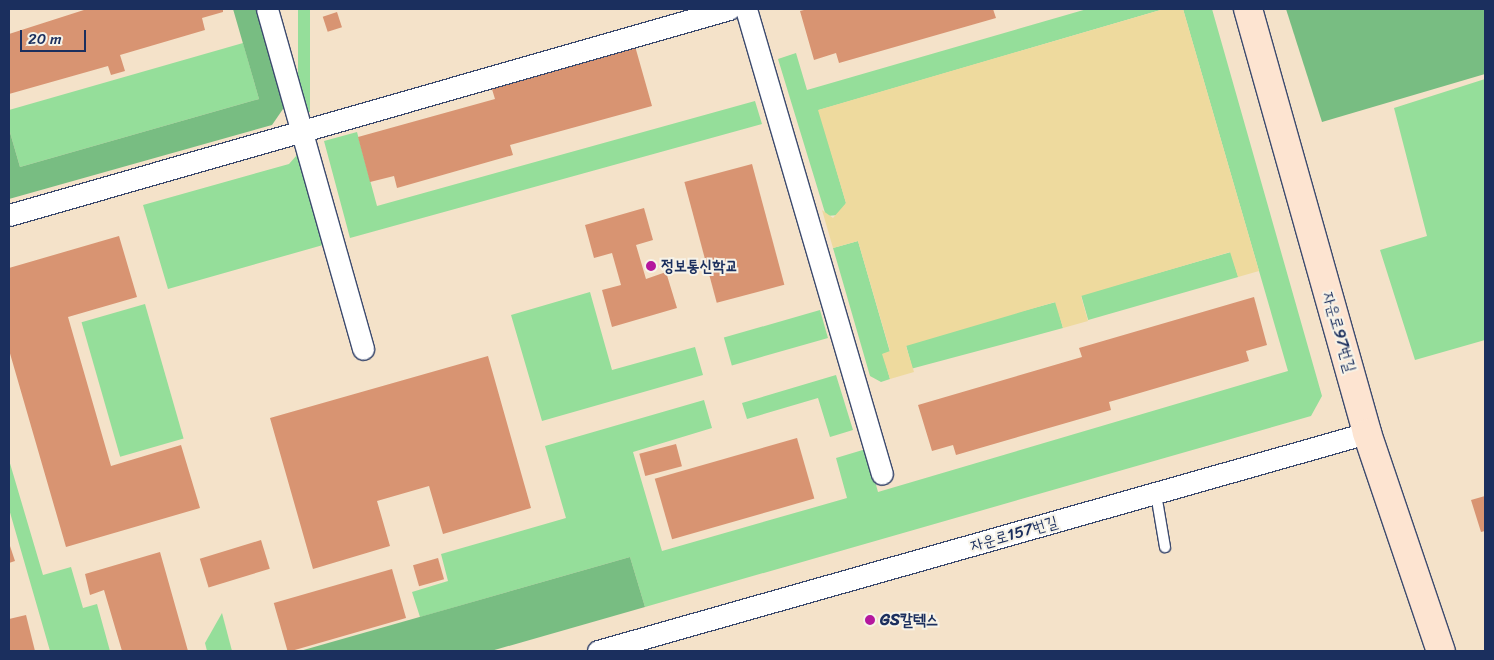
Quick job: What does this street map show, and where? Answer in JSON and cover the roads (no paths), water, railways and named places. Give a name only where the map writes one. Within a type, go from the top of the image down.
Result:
[{"type":"street","points":[[267,9],[363,349]]},
{"type":"street","points":[[9,215],[729,9]]},
{"type":"street","points":[[746,9],[882,473]]},
{"type":"street","name":"자운로97번길","points":[[1248,9],[1367,434],[1441,651]]},
{"type":"street","name":"자운로157번길","points":[[598,651],[1367,434]]},
{"type":"lane","points":[[1156,494],[1166,547]]},
{"type":"place","name":"정보통신학교","points":[[651,266]]},
{"type":"place","name":"GS칼텍스","points":[[870,620]]}]
